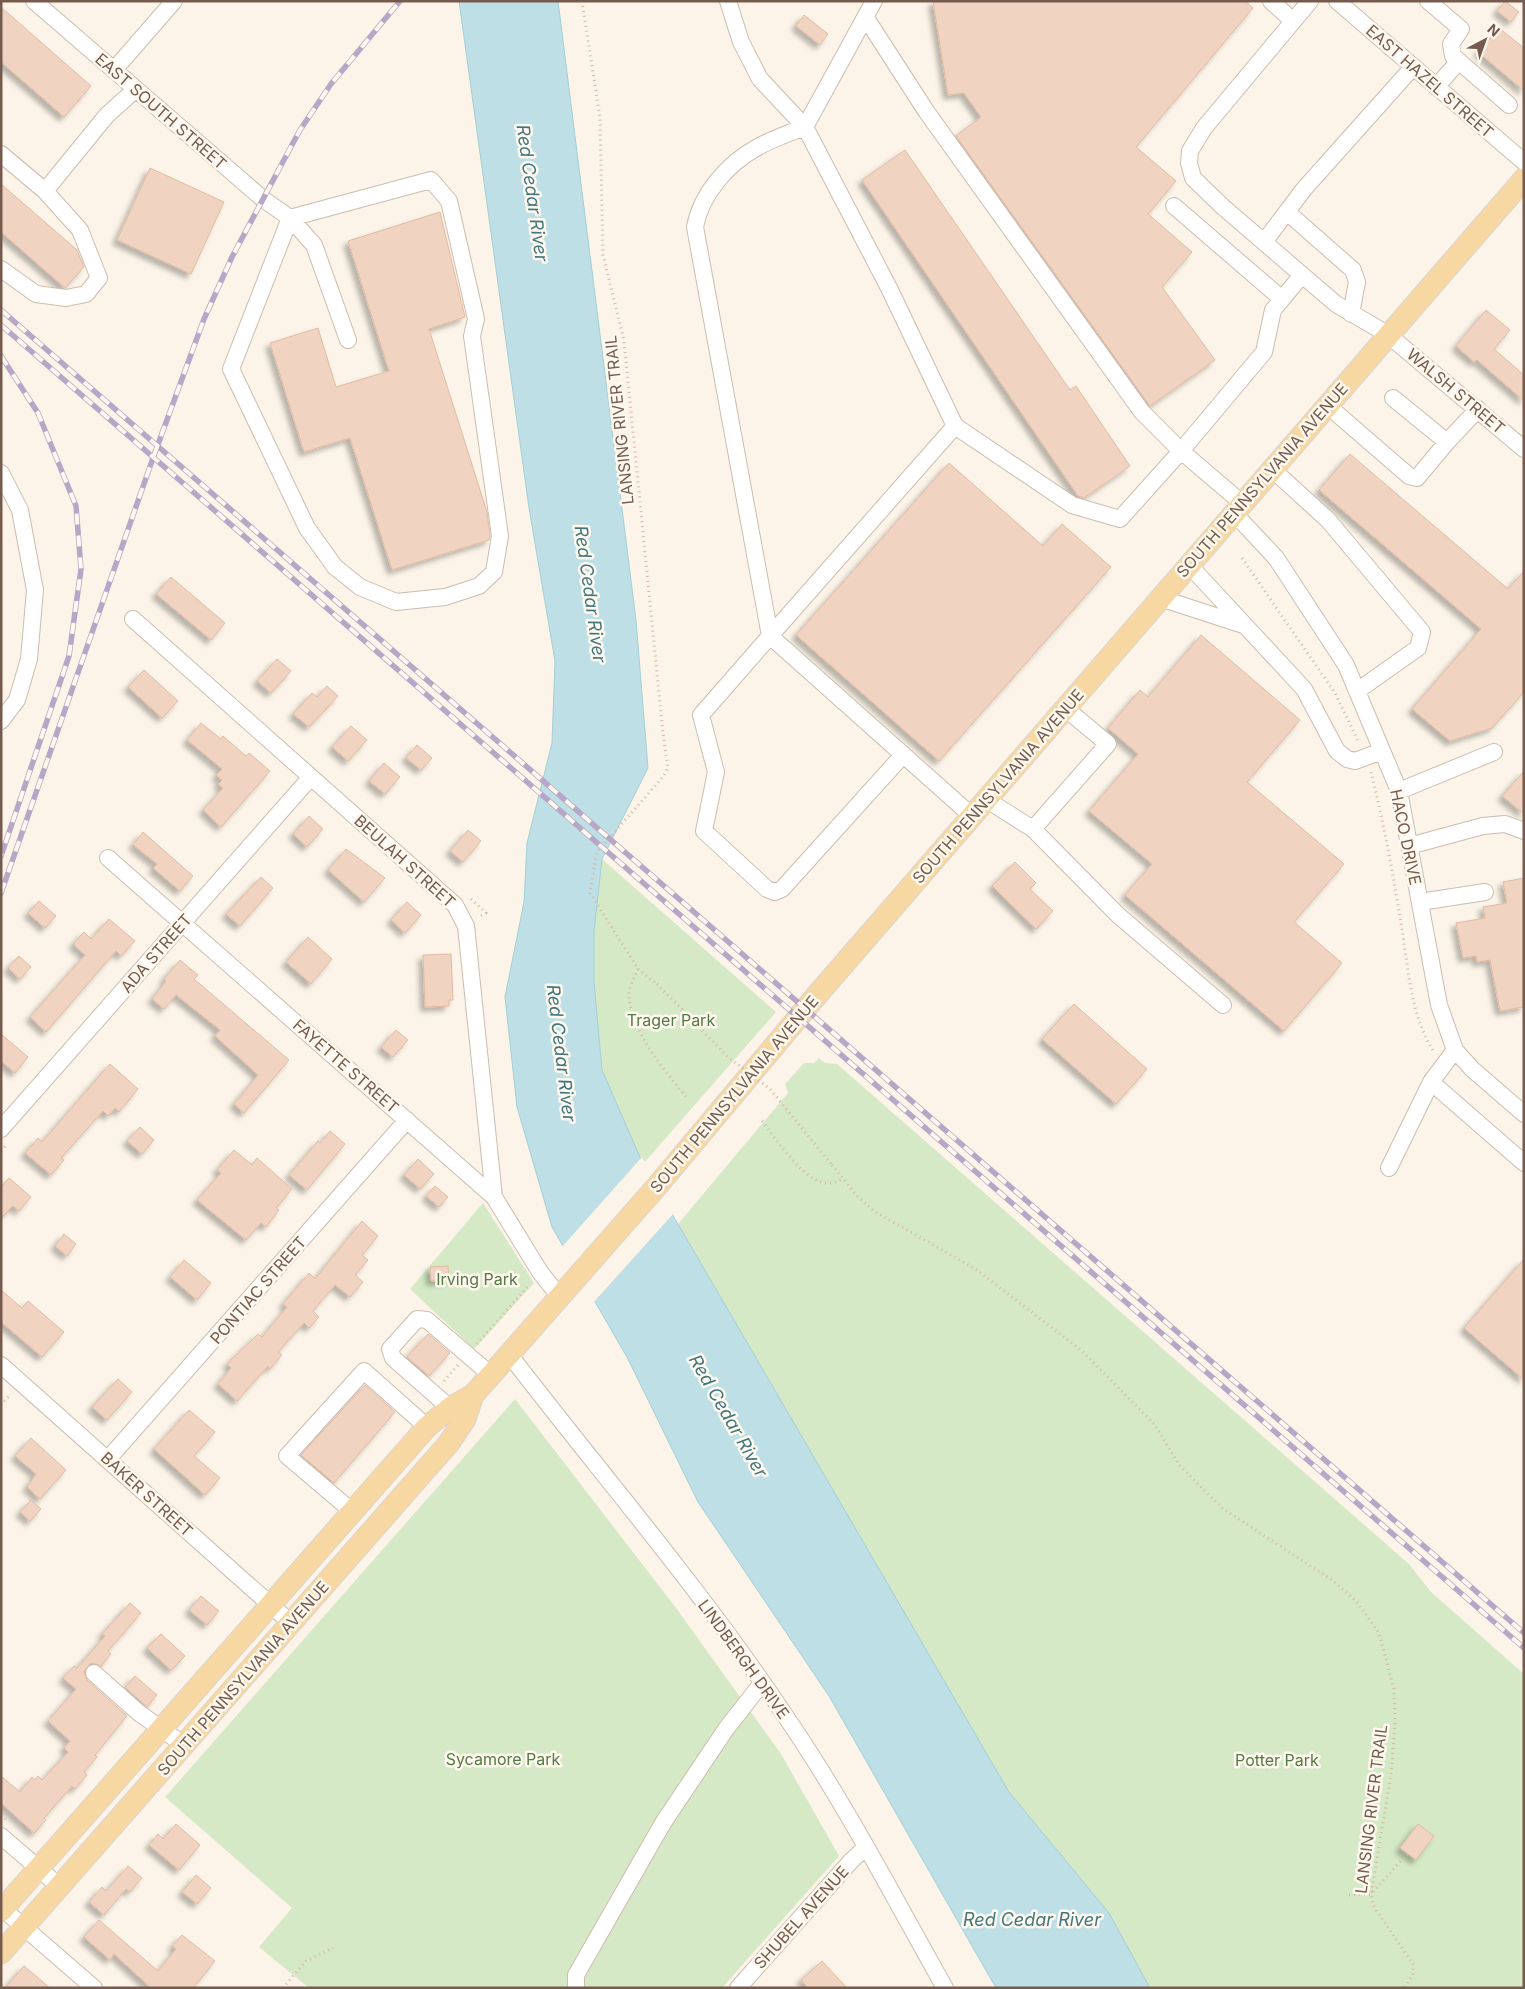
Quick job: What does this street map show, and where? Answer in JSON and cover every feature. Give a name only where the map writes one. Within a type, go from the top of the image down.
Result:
[{"type":"main road","name":"SOUTH PENNSYLVANIA AVENUE","points":[[2,1910],[427,1427],[450,1408],[473,1395],[658,1185],[823,988],[1387,334],[1524,179]]},
{"type":"main road","name":"SOUTH PENNSYLVANIA AVENUE","points":[[1,1953],[449,1443],[465,1419],[473,1395]]},
{"type":"street","name":"EAST SOUTH STREET","points":[[34,1],[264,199],[290,218],[314,245],[348,340]]},
{"type":"street","points":[[114,70],[174,1]]},
{"type":"street","points":[[728,1],[741,42],[760,79],[805,127],[889,288],[954,426],[1072,505],[1120,519],[1181,451],[1264,352],[1273,310],[1302,275]]},
{"type":"street","points":[[874,1],[805,127],[759,146],[740,158],[707,195],[698,211],[695,227],[770,636],[972,816]]},
{"type":"street","points":[[1271,1],[1293,21]]},
{"type":"street","name":"WALSH STREET","points":[[1310,1],[1204,128],[1190,151],[1189,163],[1193,178],[1222,207],[1336,304],[1387,334],[1524,448]]},
{"type":"street","name":"EAST HAZEL STREET","points":[[1337,1],[1355,7],[1413,67],[1524,162]]},
{"type":"street","points":[[1428,1],[1460,29],[1453,38],[1450,50],[1458,61],[1509,105]]},
{"type":"street","name":"HACO DRIVE","points":[[866,18],[926,111],[1136,404],[1238,508],[1276,558],[1346,665],[1399,791],[1439,1005],[1455,1050],[1472,1069],[1524,1114]]},
{"type":"street","points":[[1436,87],[1458,61]]},
{"type":"street","points":[[1264,242],[1310,182],[1413,67]]},
{"type":"street","points":[[45,190],[107,115],[136,89]]},
{"type":"street","points":[[1,154],[45,190],[80,230],[99,278],[86,294],[66,298],[36,294],[1,269]]},
{"type":"street","points":[[431,180],[449,201],[476,319],[472,336],[500,536],[494,572],[479,586],[445,597],[396,602],[360,587],[335,566],[307,528],[231,369],[290,218],[431,180]]},
{"type":"street","points":[[1174,206],[1282,299]]},
{"type":"street","points":[[1287,212],[1353,270],[1358,282],[1351,314]]},
{"type":"street","points":[[1393,398],[1447,442]]},
{"type":"street","points":[[1327,405],[1414,479],[1420,476],[1447,442],[1478,409]]},
{"type":"street","points":[[903,755],[782,889],[775,892],[767,889],[704,831],[716,772],[701,715],[954,426]]},
{"type":"street","points":[[1272,469],[1328,520],[1422,632],[1418,648],[1357,691]]},
{"type":"street","points":[[1,473],[20,510],[35,590],[29,660],[16,700],[3,716]]},
{"type":"street","points":[[1189,565],[1304,690],[1337,750],[1347,759],[1355,761],[1382,750]]},
{"type":"street","points":[[1160,598],[1245,626]]},
{"type":"street","name":"BEULAH STREET","points":[[133,619],[455,905],[462,914],[466,926],[494,1197]]},
{"type":"street","points":[[1033,829],[1108,744],[1065,708]]},
{"type":"street","points":[[1399,791],[1494,752]]},
{"type":"street","name":"ADA STREET","points":[[1,1129],[311,777]]},
{"type":"street","points":[[987,800],[1033,829],[1118,915],[1223,1005]]},
{"type":"street","points":[[1409,846],[1483,826],[1505,824],[1524,831]]},
{"type":"street","name":"FAYETTE STREET","points":[[108,858],[494,1197],[540,1272],[560,1296]]},
{"type":"street","points":[[1420,902],[1485,892]]},
{"type":"street","points":[[1389,1168],[1431,1082],[1455,1050]]},
{"type":"street","points":[[1431,1082],[1521,1155]]},
{"type":"street","name":"PONTIAC STREET","points":[[108,1459],[407,1120]]},
{"type":"street","points":[[450,1408],[393,1358],[390,1349],[417,1318],[426,1320],[490,1375]]},
{"type":"street","name":"LINDBERGH DRIVE","points":[[509,1354],[650,1530],[762,1683],[832,1789],[945,1988]]},
{"type":"street","points":[[353,1512],[287,1456],[364,1371],[427,1427]]},
{"type":"street","name":"BAKER STREET","points":[[5,1379],[108,1459],[291,1623]]},
{"type":"street","points":[[94,1673],[139,1713],[162,1728],[184,1746]]},
{"type":"street","points":[[576,1988],[576,1975],[663,1823],[726,1729],[762,1683]]},
{"type":"street","points":[[1,1836],[60,1886]]},
{"type":"street","name":"SHUBEL AVENUE","points":[[738,1988],[851,1861],[866,1848]]},
{"type":"street","points":[[2,1910],[94,1988]]},
{"type":"path","name":"LANSING RIVER TRAIL","points":[[582,1],[600,118],[602,255],[624,340],[668,768],[663,777],[596,852],[590,893],[638,968],[657,984],[728,1057],[770,1089],[858,1198],[874,1211],[977,1270],[1082,1351],[1155,1425],[1180,1466],[1222,1508],[1332,1580],[1356,1601],[1379,1633],[1394,1698],[1395,1724],[1391,1775],[1370,1894],[1374,1907],[1413,1964],[1413,1975],[1404,1988]]},
{"type":"path","points":[[1242,558],[1335,694],[1366,757],[1387,834],[1415,1005],[1427,1041],[1443,1066]]},
{"type":"path","points":[[638,968],[629,994],[637,1028],[660,1065],[686,1097]]},
{"type":"path","points":[[762,1121],[804,1172],[824,1183],[831,1184],[844,1179]]},
{"type":"path","points":[[1,1405],[5,1379]]},
{"type":"path","points":[[1349,1895],[1370,1894],[1408,1853]]},
{"type":"path","points":[[283,1988],[306,1961],[333,1948]]},
{"type":"green space","name":"Trager Park","points":[[602,859],[776,1012],[643,1164],[602,1070],[594,982],[594,931]]},
{"type":"green space","name":"Potter Park","points":[[819,1058],[825,1063],[837,1064],[1409,1564],[1431,1592],[1524,1674],[1524,1988],[1150,1988],[1109,1913],[1009,1792],[678,1224],[788,1093],[785,1084],[804,1063],[814,1063]]},
{"type":"green space","name":"Irving Park","points":[[483,1203],[534,1283],[474,1349],[410,1289]]},
{"type":"green space","name":"Sycamore Park","points":[[515,1399],[676,1608],[781,1754],[839,1856],[722,1988],[309,1988],[259,1947],[292,1908],[165,1797]]},
{"type":"water","name":"Red Cedar River","points":[[459,1],[558,1],[636,620],[648,768],[602,859],[594,931],[594,982],[602,1070],[643,1164],[1009,1792],[1109,1913],[1150,1988],[996,1988],[829,1696],[698,1502],[628,1359],[552,1227],[517,1107],[505,997],[524,902],[527,843],[552,743],[555,661],[529,508]]},
{"type":"pier","points":[[642,1157],[674,1213],[593,1303],[561,1248]]},
{"type":"building","points":[[933,1],[1245,1],[1253,8],[1136,147],[1176,181],[1148,214],[1192,252],[1162,287],[1215,360],[1150,406],[956,136],[981,117],[964,93],[948,95]]},
{"type":"building","points":[[1505,1],[1519,12],[1511,22],[1497,11]]},
{"type":"building","points":[[1,7],[91,86],[64,117],[1,62]]},
{"type":"building","points":[[804,15],[828,34],[820,45],[796,26]]},
{"type":"building","points":[[1499,28],[1524,48],[1524,91],[1478,52]]},
{"type":"building","points":[[905,150],[1070,390],[1076,386],[1130,466],[1084,498],[1078,496],[862,180]]},
{"type":"building","points":[[150,168],[224,202],[191,274],[117,240]]},
{"type":"building","points":[[1,184],[77,250],[84,267],[65,288],[1,232]]},
{"type":"building","points":[[440,212],[465,317],[429,329],[487,512],[490,536],[489,540],[392,570],[350,438],[304,452],[270,343],[318,328],[336,387],[389,371],[348,241]]},
{"type":"building","points":[[1486,310],[1510,330],[1494,349],[1524,375],[1524,401],[1477,360],[1474,362],[1456,346]]},
{"type":"building","points":[[1350,454],[1508,589],[1524,571],[1524,692],[1492,728],[1450,741],[1412,709],[1481,629],[1319,490]]},
{"type":"building","points":[[949,463],[1043,546],[1062,524],[1111,567],[939,761],[796,635]]},
{"type":"building","points":[[171,577],[225,623],[211,640],[156,594]]},
{"type":"building","points":[[1201,635],[1300,720],[1247,782],[1344,864],[1294,922],[1342,963],[1284,1031],[1125,895],[1152,864],[1089,811],[1138,754],[1108,728],[1140,690],[1148,697]]},
{"type":"building","points":[[277,659],[291,671],[271,693],[257,681]]},
{"type":"building","points":[[144,670],[178,701],[162,718],[128,687]]},
{"type":"building","points":[[327,686],[338,696],[309,727],[293,714],[312,693],[317,697]]},
{"type":"building","points":[[201,723],[221,739],[223,736],[246,756],[249,753],[270,771],[221,827],[203,810],[223,788],[218,784],[222,780],[216,775],[222,769],[187,740]]},
{"type":"building","points":[[351,726],[367,740],[348,761],[332,747]]},
{"type":"building","points":[[417,745],[432,758],[421,770],[406,758]]},
{"type":"building","points":[[384,763],[400,777],[385,794],[369,781]]},
{"type":"building","points":[[1524,771],[1524,814],[1502,796]]},
{"type":"building","points":[[309,816],[323,829],[307,847],[293,834]]},
{"type":"building","points":[[468,830],[481,841],[463,862],[450,851]]},
{"type":"building","points":[[143,832],[193,876],[180,891],[153,868],[157,864],[133,845]]},
{"type":"building","points":[[346,849],[385,878],[364,902],[328,870]]},
{"type":"building","points":[[1015,862],[1036,883],[1030,889],[1053,911],[1036,929],[992,886]]},
{"type":"building","points":[[261,877],[273,888],[240,926],[226,914]]},
{"type":"building","points":[[1524,878],[1524,1007],[1500,1011],[1490,960],[1477,962],[1476,956],[1463,958],[1456,923],[1485,918],[1483,907],[1507,903],[1503,882]]},
{"type":"building","points":[[39,901],[56,916],[45,928],[28,913]]},
{"type":"building","points":[[407,902],[421,915],[405,933],[391,920]]},
{"type":"building","points":[[109,919],[135,941],[121,956],[116,951],[46,1032],[30,1017],[85,955],[73,944],[84,932],[91,939]]},
{"type":"building","points":[[308,937],[332,959],[311,984],[286,962]]},
{"type":"building","points":[[451,954],[453,1000],[449,1000],[449,1006],[425,1007],[423,955]]},
{"type":"building","points":[[19,956],[31,967],[20,979],[8,968]]},
{"type":"building","points":[[180,960],[198,975],[194,979],[289,1060],[244,1113],[234,1104],[258,1075],[215,1036],[220,1030],[176,995],[164,1009],[152,999],[166,981],[164,979]]},
{"type":"building","points":[[1074,1004],[1147,1069],[1116,1104],[1042,1039]]},
{"type":"building","points":[[396,1030],[408,1040],[393,1057],[381,1047]]},
{"type":"building","points":[[1,1034],[28,1057],[15,1073],[1,1061]]},
{"type":"building","points":[[110,1064],[138,1089],[119,1112],[115,1108],[108,1116],[103,1111],[61,1158],[64,1160],[51,1175],[25,1153],[38,1138],[42,1142]]},
{"type":"building","points":[[140,1127],[154,1140],[142,1154],[127,1141]]},
{"type":"building","points":[[330,1131],[345,1144],[307,1190],[289,1175],[318,1141],[320,1143]]},
{"type":"building","points":[[234,1150],[252,1165],[257,1158],[292,1189],[276,1208],[279,1210],[266,1227],[261,1223],[246,1240],[197,1200],[221,1173],[217,1170]]},
{"type":"building","points":[[418,1159],[434,1174],[420,1189],[404,1175]]},
{"type":"building","points":[[9,1178],[31,1197],[19,1211],[13,1206],[1,1218],[1,1187]]},
{"type":"building","points":[[435,1186],[448,1197],[439,1207],[426,1196]]},
{"type":"building","points":[[362,1221],[378,1236],[362,1255],[368,1260],[355,1275],[363,1282],[350,1297],[335,1285],[313,1311],[319,1317],[309,1328],[304,1323],[278,1352],[282,1355],[270,1369],[268,1366],[237,1401],[218,1384],[231,1368],[227,1364],[258,1334],[262,1337],[287,1307],[283,1304],[309,1273],[315,1279]]},
{"type":"building","points":[[64,1234],[76,1244],[67,1256],[55,1246]]},
{"type":"building","points":[[1524,1259],[1524,1380],[1464,1328]]},
{"type":"building","points":[[184,1260],[211,1283],[197,1300],[170,1277]]},
{"type":"building","points":[[448,1266],[449,1280],[431,1281],[430,1267]]},
{"type":"building","points":[[1,1290],[22,1308],[28,1301],[64,1332],[42,1357],[1,1322]]},
{"type":"building","points":[[428,1334],[450,1353],[429,1376],[407,1357]]},
{"type":"building","points":[[118,1379],[132,1392],[107,1420],[92,1407]]},
{"type":"building","points":[[365,1385],[395,1412],[334,1483],[301,1455]]},
{"type":"building","points":[[189,1410],[215,1432],[194,1456],[220,1478],[205,1495],[154,1449]]},
{"type":"building","points":[[31,1438],[66,1470],[40,1499],[27,1487],[36,1474],[15,1456]]},
{"type":"building","points":[[31,1500],[41,1509],[30,1521],[20,1512]]},
{"type":"building","points":[[201,1596],[219,1611],[207,1625],[189,1610]]},
{"type":"building","points":[[130,1603],[141,1613],[108,1651],[111,1654],[101,1666],[91,1663],[84,1671],[87,1680],[127,1716],[95,1755],[97,1757],[84,1772],[87,1775],[75,1789],[72,1786],[44,1818],[46,1820],[34,1833],[1,1803],[1,1776],[20,1792],[32,1777],[35,1780],[38,1776],[42,1780],[68,1752],[64,1748],[70,1741],[48,1721],[76,1689],[63,1678],[74,1666],[77,1668],[105,1636],[102,1634]]},
{"type":"building","points":[[161,1634],[185,1656],[171,1670],[147,1648]]},
{"type":"building","points":[[135,1676],[157,1695],[147,1707],[125,1687]]},
{"type":"building","points":[[176,1824],[200,1845],[179,1870],[149,1845],[158,1834],[163,1839]]},
{"type":"building","points":[[1418,1824],[1434,1836],[1416,1860],[1400,1848]]},
{"type":"building","points":[[128,1866],[142,1878],[130,1892],[126,1889],[104,1915],[89,1902],[102,1887],[106,1891]]},
{"type":"building","points":[[196,1875],[211,1888],[197,1904],[182,1892]]},
{"type":"building","points":[[99,1920],[158,1971],[176,1949],[172,1946],[182,1935],[215,1961],[193,1988],[151,1988],[114,1954],[110,1960],[84,1937]]},
{"type":"building","points":[[822,1961],[847,1988],[808,1988],[801,1980]]},
{"type":"building","points":[[24,1966],[50,1988],[5,1988]]},
{"type":"railway","points":[[1,893],[153,458],[204,319],[232,257],[300,130],[331,84],[400,1]]},
{"type":"railway","points":[[1,310],[1524,1633]]},
{"type":"railway","points":[[1,325],[1524,1648]]},
{"type":"railway","points":[[1,356],[38,413],[76,506],[81,569],[69,656],[1,856]]}]
